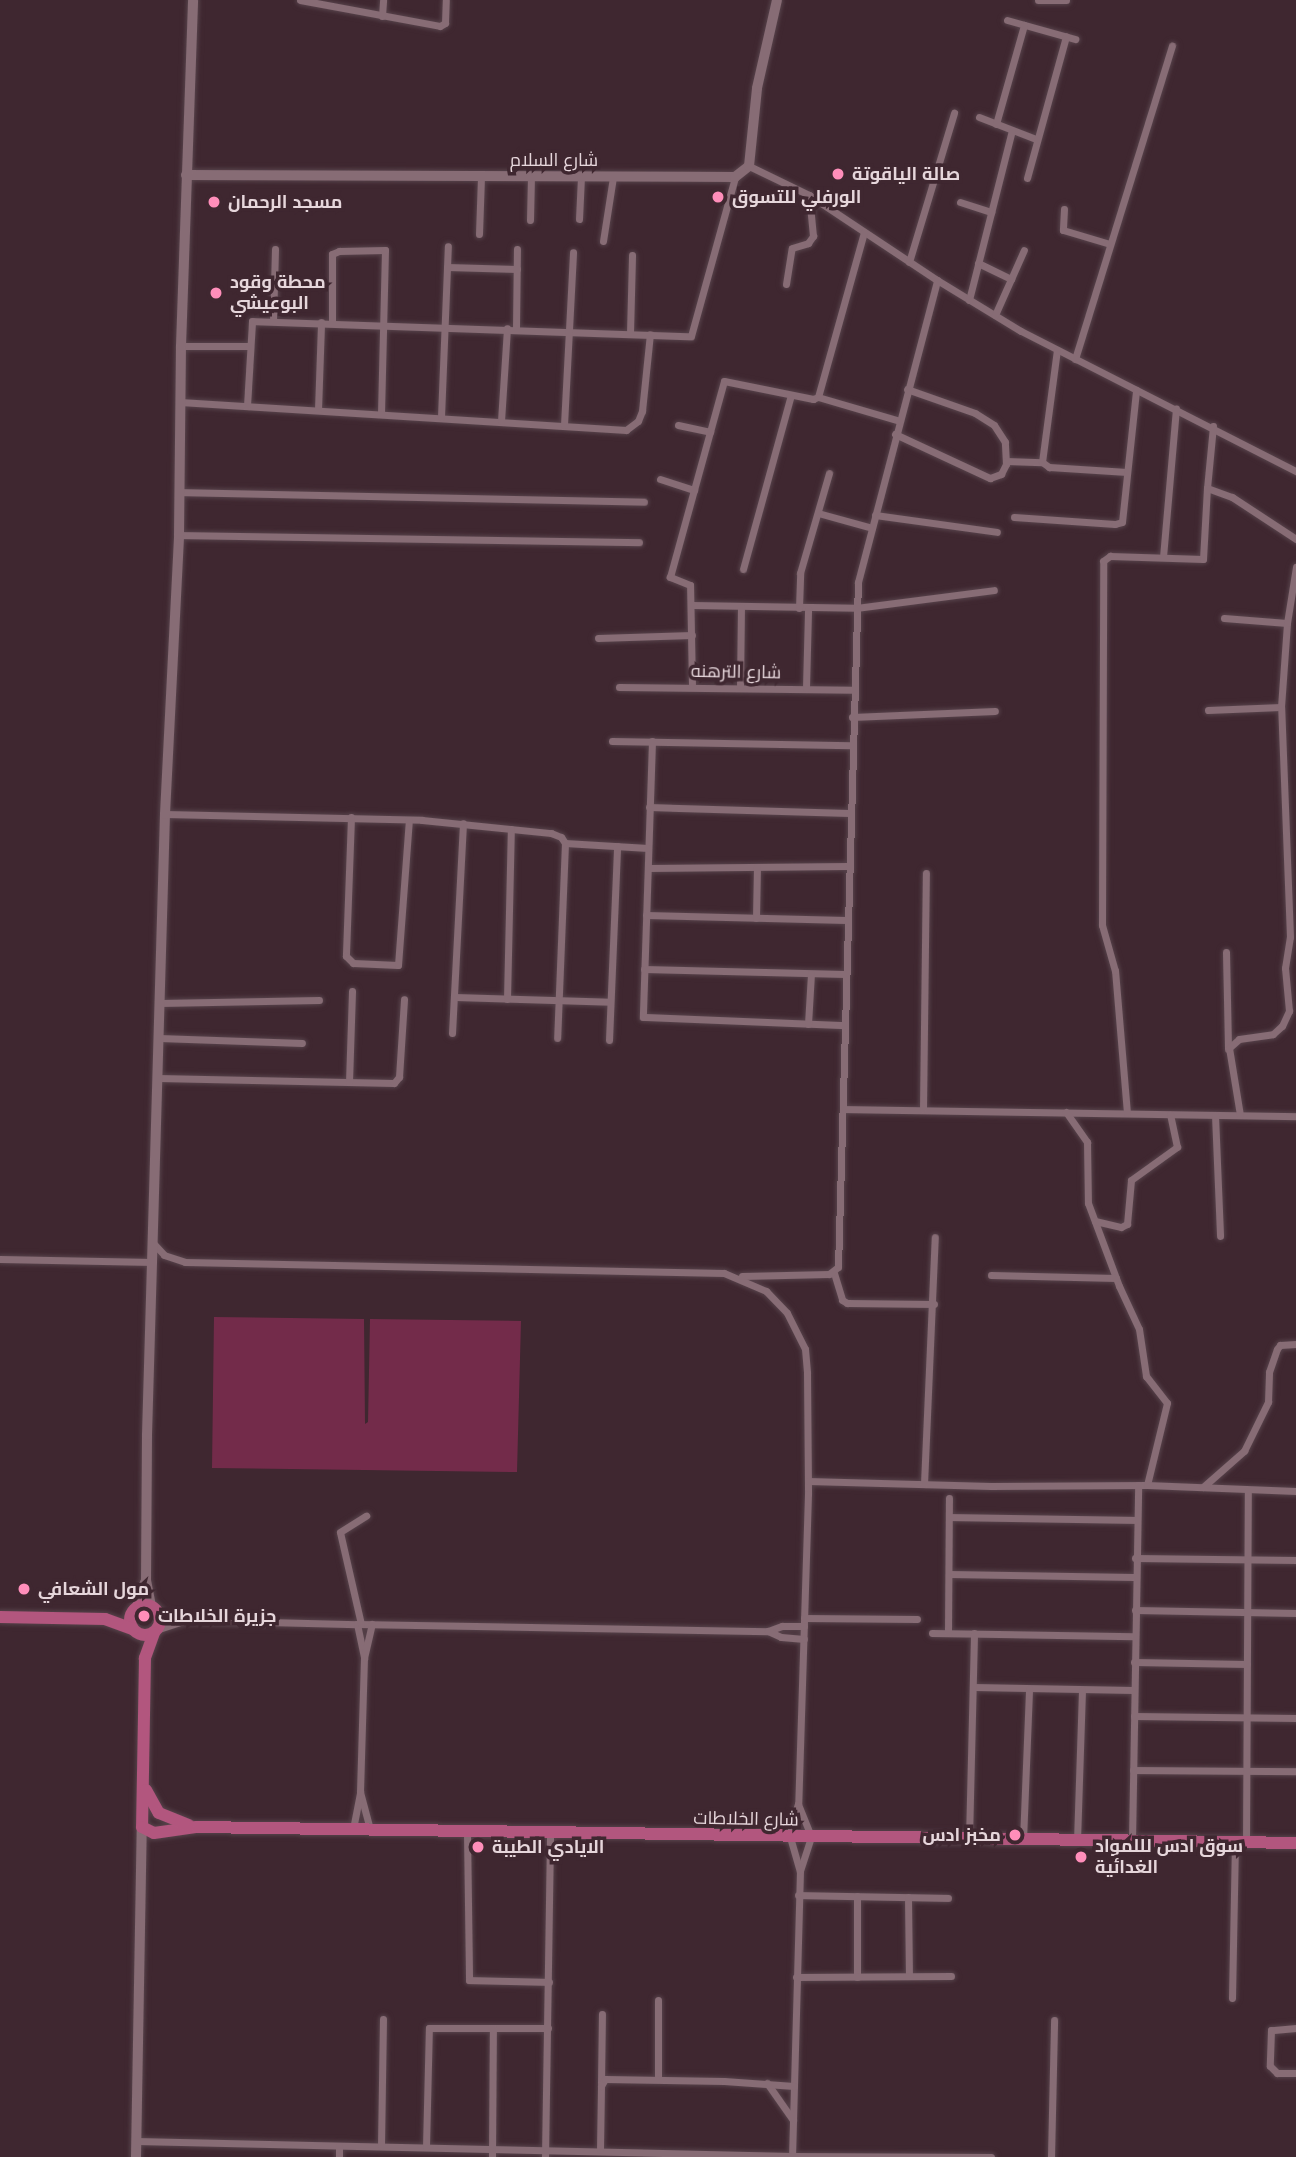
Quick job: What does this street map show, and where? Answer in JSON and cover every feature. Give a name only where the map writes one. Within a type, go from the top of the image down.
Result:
[{"type":"main road","points":[[136,2157],[145,1658],[130,1622],[146,1580],[165,814],[179,535],[181,346],[193,0]]},
{"type":"main road","points":[[735,177],[749,166],[757,88],[777,0]]},
{"type":"main road","name":"شارع السلام","points":[[186,175],[735,177]]},
{"type":"main road","points":[[145,1658],[156,1631],[155,1609],[146,1580]]},
{"type":"main road","points":[[0,1617],[106,1619],[136,1609],[155,1609]]},
{"type":"main road","points":[[106,1619],[143,1636],[156,1631]]},
{"type":"main road","points":[[144,1784],[159,1813],[196,1827]]},
{"type":"main road","points":[[142,1827],[154,1833],[196,1827]]},
{"type":"main road","name":"شارع الخلاطات","points":[[196,1827],[1296,1843]]},
{"type":"street","points":[[300,0],[441,26],[445,21],[446,0]]},
{"type":"street","points":[[382,16],[383,0]]},
{"type":"street","points":[[1038,0],[1066,0]]},
{"type":"street","points":[[1007,20],[1075,39]]},
{"type":"street","points":[[996,124],[1024,25]]},
{"type":"street","points":[[1027,178],[1066,36]]},
{"type":"street","points":[[1075,359],[1171,46]]},
{"type":"street","points":[[909,262],[954,113]]},
{"type":"street","points":[[979,117],[1036,139]]},
{"type":"street","points":[[969,300],[1012,130]]},
{"type":"street","points":[[749,166],[809,195],[995,315],[1075,359],[1213,426],[1296,471]]},
{"type":"street","points":[[479,234],[481,177]]},
{"type":"street","points":[[530,220],[531,177]]},
{"type":"street","points":[[579,219],[581,177]]},
{"type":"street","points":[[603,241],[613,177]]},
{"type":"street","points":[[247,405],[251,321],[386,323],[692,335],[735,177]]},
{"type":"street","points":[[786,284],[792,248],[808,243],[813,236],[809,195]]},
{"type":"street","points":[[960,202],[991,212]]},
{"type":"street","points":[[1064,209],[1063,230],[1110,244]]},
{"type":"street","points":[[818,397],[864,232]]},
{"type":"street","points":[[441,417],[448,246]]},
{"type":"street","points":[[273,321],[275,249]]},
{"type":"street","points":[[332,322],[332,254],[383,249],[387,254],[381,414]]},
{"type":"street","points":[[516,328],[517,249]]},
{"type":"street","points":[[995,315],[1024,250]]},
{"type":"street","points":[[564,425],[573,252]]},
{"type":"street","points":[[630,333],[632,255]]},
{"type":"street","points":[[978,263],[1011,279]]},
{"type":"street","points":[[447,267],[517,269]]},
{"type":"street","points":[[834,1273],[838,1267],[849,813],[858,579],[937,280]]},
{"type":"street","points":[[318,410],[321,321]]},
{"type":"street","points":[[501,421],[507,328]]},
{"type":"street","points":[[180,402],[626,430],[633,426],[642,411],[650,334]]},
{"type":"street","points":[[181,346],[249,346]]},
{"type":"street","points":[[1042,462],[1058,350]]},
{"type":"street","points":[[692,686],[692,606],[689,583],[670,577],[724,382],[813,399],[818,397],[900,422]]},
{"type":"street","points":[[895,434],[990,478],[1001,474],[1006,461],[1005,443],[994,425],[965,408],[907,389]]},
{"type":"street","points":[[1014,517],[1120,524],[1136,390]]},
{"type":"street","points":[[743,569],[791,395]]},
{"type":"street","points":[[1163,557],[1176,409]]},
{"type":"street","points":[[678,425],[710,432]]},
{"type":"street","points":[[1128,1113],[1115,971],[1102,925],[1103,561],[1110,555],[1203,559],[1213,426]]},
{"type":"street","points":[[1006,461],[1042,462],[1049,467],[1128,472]]},
{"type":"street","points":[[806,688],[800,573],[829,473]]},
{"type":"street","points":[[660,479],[694,490]]},
{"type":"street","points":[[1207,488],[1232,497],[1296,539]]},
{"type":"street","points":[[178,492],[644,502]]},
{"type":"street","points":[[818,513],[872,527]]},
{"type":"street","points":[[876,515],[997,532]]},
{"type":"street","points":[[179,535],[639,542]]},
{"type":"street","points":[[1228,1053],[1236,1041],[1270,1036],[1277,1032],[1289,1011],[1285,968],[1290,937],[1281,707],[1287,623],[1296,567]]},
{"type":"street","points":[[692,606],[856,608],[994,590]]},
{"type":"street","points":[[740,687],[741,607]]},
{"type":"street","points":[[1224,618],[1287,623]]},
{"type":"street","points":[[598,638],[692,635]]},
{"type":"street","name":"شارع الترهنه","points":[[619,687],[853,690]]},
{"type":"street","points":[[1208,710],[1281,707]]},
{"type":"street","points":[[852,717],[995,711]]},
{"type":"street","points":[[612,741],[851,745]]},
{"type":"street","points":[[652,741],[642,1014],[647,1018],[843,1025]]},
{"type":"street","points":[[649,807],[849,813]]},
{"type":"street","points":[[165,814],[351,817],[463,823],[551,833],[565,842],[648,848]]},
{"type":"street","points":[[351,817],[347,960],[353,963],[398,965],[409,820]]},
{"type":"street","points":[[452,1033],[463,823]]},
{"type":"street","points":[[507,999],[512,829]]},
{"type":"street","points":[[557,1038],[565,842]]},
{"type":"street","points":[[609,1040],[617,846]]},
{"type":"street","points":[[648,868],[848,866]]},
{"type":"street","points":[[756,918],[757,867]]},
{"type":"street","points":[[923,1110],[926,873]]},
{"type":"street","points":[[646,915],[846,920]]},
{"type":"street","points":[[1226,952],[1228,1053],[1240,1115]]},
{"type":"street","points":[[644,969],[845,974]]},
{"type":"street","points":[[808,1024],[811,974]]},
{"type":"street","points":[[349,1082],[352,991]]},
{"type":"street","points":[[455,998],[610,1002]]},
{"type":"street","points":[[158,1078],[349,1082],[398,1080],[404,999]]},
{"type":"street","points":[[160,1003],[319,1000]]},
{"type":"street","points":[[159,1038],[302,1043]]},
{"type":"street","points":[[843,1110],[1296,1116]]},
{"type":"street","points":[[1066,1112],[1087,1142],[1088,1203],[1116,1278],[1139,1329],[1146,1376],[1167,1402],[1142,1485],[1136,1520],[1132,1841]]},
{"type":"street","points":[[1095,1221],[1121,1227],[1127,1224],[1131,1180],[1177,1147],[1170,1115]]},
{"type":"street","points":[[1215,1115],[1220,1236]]},
{"type":"street","points":[[924,1484],[935,1237]]},
{"type":"street","points":[[153,1242],[164,1255],[185,1262],[724,1273],[738,1276],[834,1273]]},
{"type":"street","points":[[0,1259],[153,1262]]},
{"type":"street","points":[[834,1273],[842,1300],[847,1303],[934,1304]]},
{"type":"street","points":[[991,1275],[1116,1278]]},
{"type":"street","points":[[738,1276],[766,1291],[778,1301],[795,1324],[805,1349],[808,1481],[804,1639],[798,1804],[790,1837],[800,1871]]},
{"type":"street","points":[[1203,1487],[1244,1451],[1268,1402],[1269,1372],[1277,1349],[1280,1345],[1296,1343]]},
{"type":"street","points":[[808,1481],[1142,1485],[1296,1491]]},
{"type":"street","points":[[1232,1998],[1240,1843],[1247,1770],[1248,1491]]},
{"type":"street","points":[[948,1633],[950,1499]]},
{"type":"street","points":[[353,1829],[360,1791],[364,1658],[340,1532],[366,1516]]},
{"type":"street","points":[[950,1517],[1136,1520]]},
{"type":"street","points":[[1135,1558],[1296,1560]]},
{"type":"street","points":[[950,1574],[1134,1577]]},
{"type":"street","points":[[155,1609],[188,1620],[768,1631],[804,1622],[917,1619]]},
{"type":"street","points":[[1135,1610],[1296,1613]]},
{"type":"street","points":[[156,1631],[188,1620]]},
{"type":"street","points":[[364,1658],[372,1624]]},
{"type":"street","points":[[768,1631],[780,1637],[804,1639]]},
{"type":"street","points":[[932,1633],[1134,1636]]},
{"type":"street","points":[[969,1839],[974,1633]]},
{"type":"street","points":[[1134,1662],[1247,1664]]},
{"type":"street","points":[[974,1687],[1133,1690]]},
{"type":"street","points":[[1023,1840],[1029,1689]]},
{"type":"street","points":[[1077,1841],[1082,1690]]},
{"type":"street","points":[[1134,1716],[1296,1718]]},
{"type":"street","points":[[1133,1770],[1296,1771]]},
{"type":"street","points":[[360,1791],[370,1829]]},
{"type":"street","points":[[792,2157],[798,1895],[800,1871],[811,1837],[798,1804]]},
{"type":"street","points":[[467,1832],[469,1980],[550,1982]]},
{"type":"street","points":[[545,2153],[550,1982],[550,1834]]},
{"type":"street","points":[[798,1895],[948,1898]]},
{"type":"street","points":[[857,1896],[857,1977]]},
{"type":"street","points":[[908,1897],[909,1976]]},
{"type":"street","points":[[796,1977],[951,1976]]},
{"type":"street","points":[[658,2000],[658,2079]]},
{"type":"street","points":[[600,2150],[602,2014]]},
{"type":"street","points":[[381,2146],[383,2019]]},
{"type":"street","points":[[1051,2157],[1054,2020]]},
{"type":"street","points":[[426,2147],[429,2028],[548,2028]]},
{"type":"street","points":[[492,2153],[494,2028]]},
{"type":"street","points":[[1296,2028],[1271,2030],[1270,2066],[1277,2073],[1296,2073]]},
{"type":"street","points":[[601,2086],[603,2080],[608,2078],[794,2086]]},
{"type":"street","points":[[767,2083],[793,2120]]},
{"type":"street","points":[[136,2141],[426,2147],[492,2153],[600,2150],[792,2157],[991,2157]]},
{"type":"street","points":[[339,2146],[339,2157]]},
{"type":"shaded area","points":[[214,1317],[364,1319],[365,1424],[368,1422],[370,1319],[521,1321],[517,1472],[212,1468]]},
{"type":"place","name":"صالة الياقوتة","points":[[838,174]]},
{"type":"place","name":"الورفلي للتسوق","points":[[718,197]]},
{"type":"place","name":"مسجد الرحمان","points":[[214,202]]},
{"type":"place","name":"محطة وقود البوعيشي","points":[[216,293]]},
{"type":"place","name":"مول الشعافي","points":[[24,1589]]},
{"type":"place","name":"جزيرة الخلاطات","points":[[144,1616]]},
{"type":"place","name":"مخبز ادس","points":[[1015,1835]]},
{"type":"place","name":"الايادي الطيبة","points":[[478,1847]]},
{"type":"place","name":"سوق ادس لللمواد الغدائية","points":[[1081,1857]]}]
